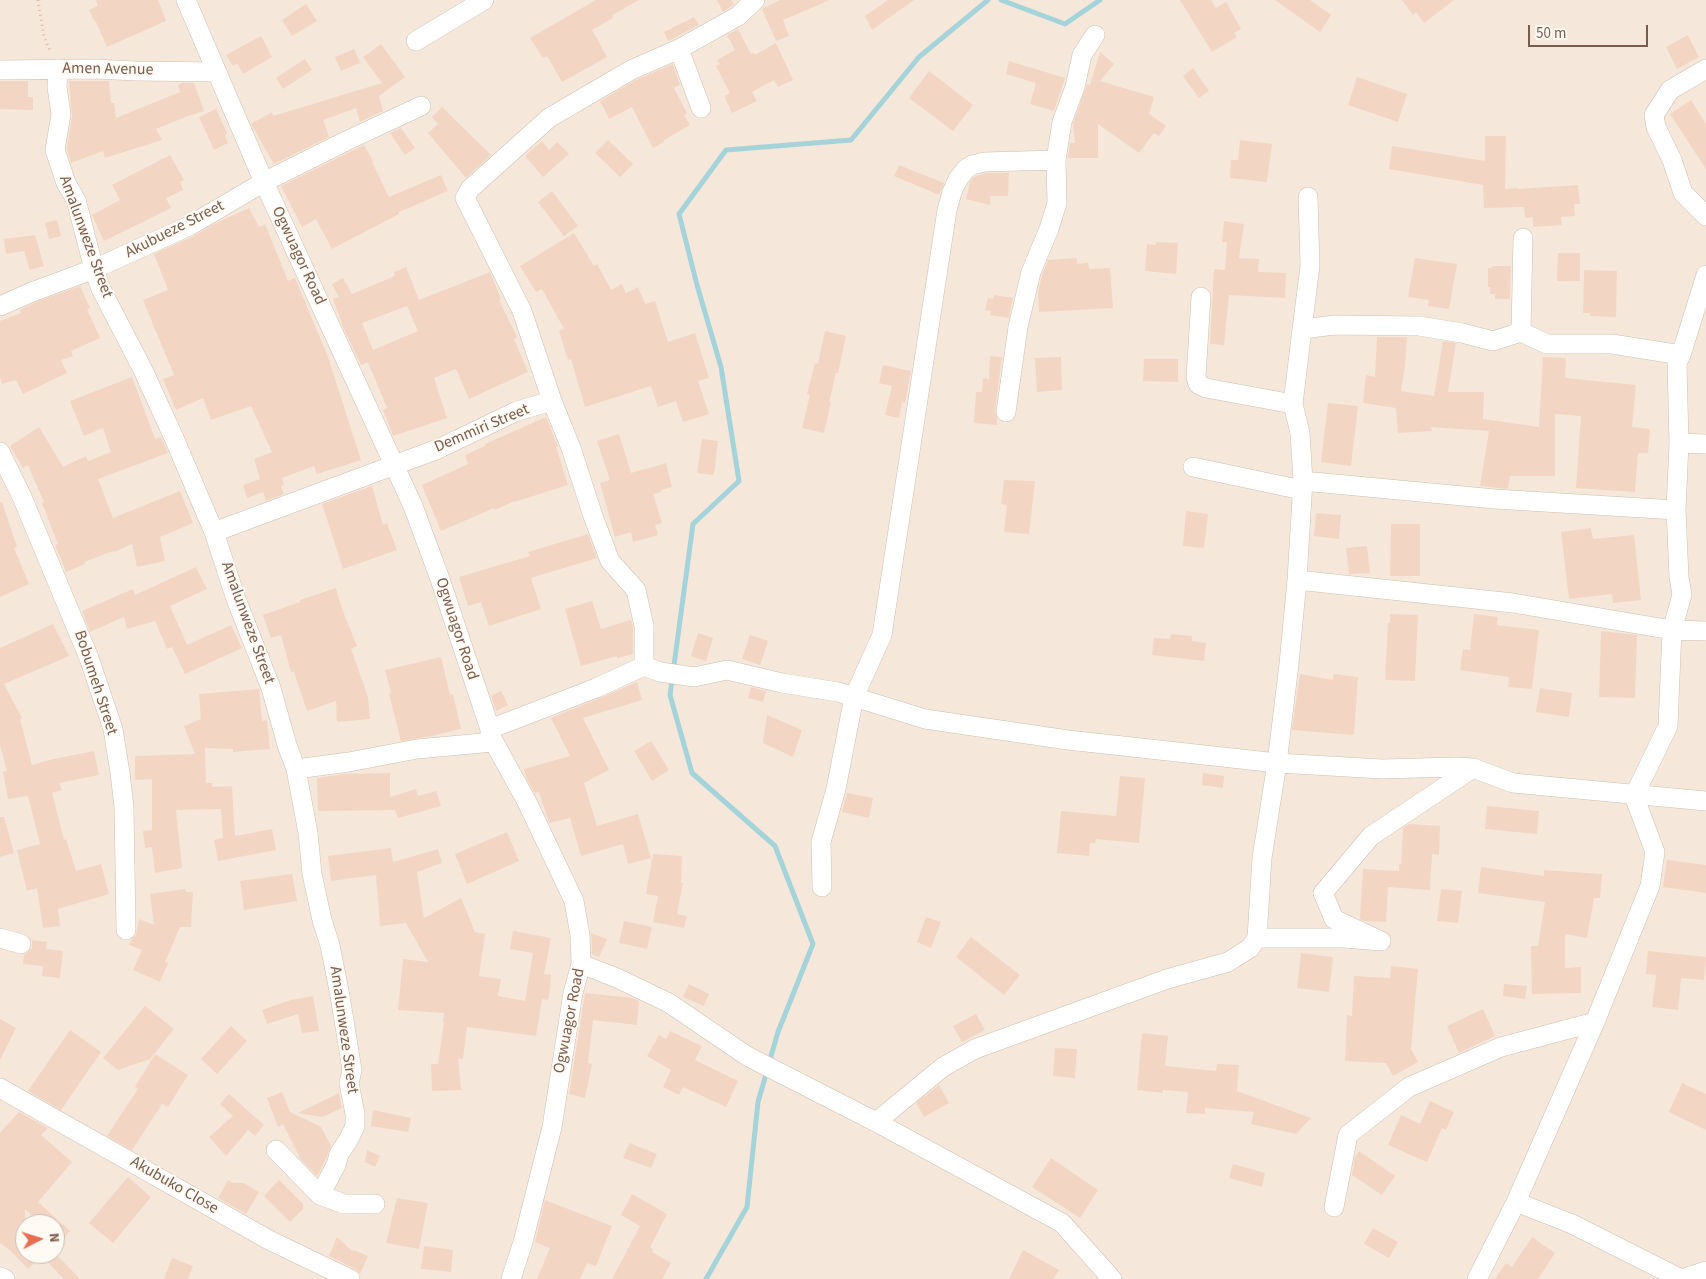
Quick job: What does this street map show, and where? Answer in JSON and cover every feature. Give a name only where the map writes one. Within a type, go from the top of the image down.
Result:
[{"type":"street","name":"Ogwuagor Road","points":[[186,0],[264,182],[395,464],[426,540],[492,736],[527,802],[574,900],[580,935],[582,964],[571,1001],[552,1127],[523,1242],[511,1279]]},
{"type":"street","points":[[416,41],[484,0]]},
{"type":"street","points":[[644,666],[644,626],[636,590],[610,560],[593,516],[571,448],[552,401],[522,311],[465,198],[470,189],[550,118],[631,70],[679,49],[738,16],[755,0]]},
{"type":"street","points":[[1006,412],[1018,327],[1031,272],[1049,229],[1057,203],[1056,160],[1062,122],[1075,87],[1082,56],[1095,36]]},
{"type":"street","points":[[679,49],[701,108]]},
{"type":"street","points":[[1706,68],[1670,90],[1654,115],[1656,127],[1672,160],[1683,193],[1706,216]]},
{"type":"street","name":"Amen Avenue","points":[[0,70],[58,69],[217,72]]},
{"type":"street","name":"Amalunweze Street","points":[[58,69],[57,87],[61,114],[54,150],[66,184],[76,200],[94,269],[101,289],[143,370],[214,532],[236,599],[271,688],[287,745],[296,769],[308,833],[312,874],[322,920],[330,945],[340,996],[352,1070],[349,1083],[355,1114],[355,1126],[320,1195]]},
{"type":"street","name":"Akubueze Street","points":[[0,306],[94,269],[189,226],[264,182],[422,106]]},
{"type":"street","points":[[822,887],[821,842],[836,789],[854,697],[882,635],[945,220],[952,192],[958,179],[972,165],[985,162],[1056,160]]},
{"type":"street","points":[[876,1122],[943,1067],[975,1049],[1167,979],[1228,962],[1250,948],[1258,938],[1262,858],[1277,764],[1297,580],[1302,486],[1300,433],[1293,404],[1310,266],[1308,197]]},
{"type":"street","points":[[1521,332],[1523,238]]},
{"type":"street","points":[[1477,1279],[1516,1202],[1595,1022],[1650,886],[1655,852],[1634,796],[1668,726],[1672,630],[1682,595],[1679,577],[1676,510],[1679,443],[1677,363],[1706,275]]},
{"type":"street","points":[[1201,297],[1196,377],[1198,384],[1206,388],[1293,404]]},
{"type":"street","points":[[1302,329],[1335,325],[1419,326],[1462,333],[1492,341],[1521,332],[1547,344],[1612,344],[1681,355]]},
{"type":"street","name":"Demmiri Street","points":[[214,532],[438,449],[517,411],[552,401]]},
{"type":"street","points":[[1679,443],[1706,444]]},
{"type":"street","name":"Bobumeh Street","points":[[0,452],[26,506],[82,640],[113,729],[124,807],[126,930]]},
{"type":"street","points":[[1193,467],[1302,486],[1676,510]]},
{"type":"street","points":[[1297,580],[1513,603],[1672,630],[1706,631]]},
{"type":"street","points":[[296,769],[349,762],[492,736],[644,666],[660,672],[694,678],[727,670],[782,683],[838,692],[925,719],[1068,740],[1277,764],[1382,769],[1455,766],[1474,768],[1513,783],[1706,802]]},
{"type":"street","points":[[1258,938],[1344,938],[1381,941],[1334,919],[1323,893],[1371,836],[1474,768]]},
{"type":"street","points":[[0,938],[20,944]]},
{"type":"street","points":[[582,964],[617,978],[669,1003],[747,1056],[876,1122],[1062,1223],[1112,1279]]},
{"type":"street","points":[[1334,1207],[1348,1135],[1409,1087],[1501,1047],[1595,1022]]},
{"type":"street","name":"Akubuko Close","points":[[0,1088],[269,1240],[350,1279]]},
{"type":"street","points":[[276,1150],[320,1195],[344,1204],[375,1204]]},
{"type":"street","points":[[1516,1202],[1572,1224],[1681,1279],[1706,1271]]},
{"type":"street","points":[[0,1277],[5,1279]]},
{"type":"path","points":[[38,0],[44,37],[58,69]]},
{"type":"shaded area","points":[[0,0],[1706,0],[1706,1279],[0,1279]]},
{"type":"building","points":[[96,0],[158,0],[166,21],[107,47],[89,10],[98,6]]},
{"type":"building","points":[[596,0],[639,0],[612,15],[613,18],[592,30],[607,57],[562,82],[547,56],[543,58],[530,38]]},
{"type":"building","points":[[717,0],[732,0],[734,4],[723,12]]},
{"type":"building","points":[[780,0],[830,0],[783,20],[789,36],[776,41],[762,9]]},
{"type":"building","points":[[888,0],[914,0],[872,30],[865,16]]},
{"type":"building","points":[[1180,0],[1211,0],[1216,8],[1226,2],[1241,29],[1234,33],[1237,37],[1212,52]]},
{"type":"building","points":[[1275,0],[1310,0],[1331,15],[1320,32]]},
{"type":"building","points":[[1402,0],[1454,0],[1424,23],[1416,12],[1413,15]]},
{"type":"building","points":[[306,4],[317,21],[292,36],[282,20]]},
{"type":"building","points":[[694,17],[699,25],[668,41],[664,32]]},
{"type":"building","points":[[738,29],[751,54],[754,53],[755,55],[776,43],[793,80],[778,87],[774,80],[752,92],[757,101],[732,113],[725,98],[730,93],[716,66],[720,64],[717,60],[735,50],[727,35]]},
{"type":"building","points":[[1688,35],[1699,57],[1677,69],[1666,47]]},
{"type":"building","points":[[261,36],[272,57],[243,74],[237,63],[233,66],[226,55]]},
{"type":"building","points":[[381,44],[405,77],[379,96],[383,111],[360,122],[356,108],[323,120],[329,137],[274,164],[251,124],[272,112],[273,116],[382,83],[363,57]]},
{"type":"building","points":[[354,49],[360,63],[341,71],[335,57]]},
{"type":"building","points":[[1100,52],[1114,64],[1100,81],[1154,97],[1149,114],[1166,126],[1159,136],[1154,133],[1139,153],[1098,124],[1098,158],[1068,158],[1070,143],[1075,143],[1073,124],[1087,84],[1090,85]]},
{"type":"building","points":[[305,59],[312,70],[283,89],[276,78]]},
{"type":"building","points":[[1009,61],[1065,78],[1054,111],[1030,104],[1036,83],[1006,74]]},
{"type":"building","points":[[673,64],[680,85],[674,88],[687,113],[684,115],[690,125],[653,148],[632,107],[609,119],[600,101],[636,80]]},
{"type":"building","points":[[1193,68],[1209,91],[1199,98],[1183,76]]},
{"type":"building","points":[[929,71],[973,105],[953,131],[909,98]]},
{"type":"building","points":[[1357,77],[1407,94],[1398,122],[1348,105]]},
{"type":"building","points":[[0,81],[28,81],[28,97],[33,97],[33,110],[0,109]]},
{"type":"building","points":[[69,81],[109,81],[111,103],[114,103],[116,118],[180,92],[178,85],[182,83],[194,83],[204,111],[156,129],[162,140],[105,158],[103,151],[71,163],[67,149],[72,116]]},
{"type":"building","points":[[1691,100],[1706,124],[1706,169],[1670,114]]},
{"type":"building","points":[[442,107],[491,155],[466,178],[428,133],[438,124],[432,117]]},
{"type":"building","points":[[216,109],[227,133],[225,136],[228,143],[214,150],[199,117]]},
{"type":"building","points":[[401,128],[415,148],[405,155],[390,133]]},
{"type":"building","points":[[1485,136],[1506,136],[1505,189],[1578,185],[1580,204],[1574,204],[1575,216],[1561,217],[1562,225],[1533,227],[1533,217],[1525,218],[1524,207],[1484,208],[1483,185],[1389,169],[1392,146],[1485,161]]},
{"type":"building","points":[[608,140],[633,164],[620,177],[595,153]]},
{"type":"building","points":[[1240,140],[1272,144],[1267,182],[1230,178],[1231,160],[1238,160]]},
{"type":"building","points":[[542,141],[549,150],[557,142],[569,154],[543,177],[525,156]]},
{"type":"building","points":[[364,145],[389,197],[441,175],[448,191],[399,212],[399,214],[332,249],[316,219],[302,227],[281,186]]},
{"type":"building","points":[[170,155],[184,180],[180,182],[183,190],[166,198],[171,208],[104,241],[92,215],[120,200],[112,185]]},
{"type":"building","points":[[899,165],[944,183],[939,195],[894,176]]},
{"type":"building","points":[[986,173],[1009,173],[1008,196],[990,196],[990,205],[966,199],[970,182],[974,177]]},
{"type":"building","points":[[552,191],[578,226],[564,236],[538,202]]},
{"type":"building","points":[[249,208],[259,227],[265,224],[288,281],[295,278],[328,357],[361,460],[317,474],[314,466],[282,478],[284,485],[281,486],[284,494],[266,501],[263,492],[247,498],[243,485],[260,479],[254,459],[272,452],[251,406],[211,420],[203,398],[176,410],[163,379],[174,375],[143,300],[168,290],[154,254]]},
{"type":"building","points":[[57,220],[61,236],[49,239],[45,223]]},
{"type":"building","points":[[1224,221],[1244,224],[1239,258],[1259,259],[1258,272],[1286,273],[1285,298],[1229,295],[1224,345],[1210,344],[1214,269],[1225,270],[1227,242],[1222,242]]},
{"type":"building","points":[[574,233],[594,266],[597,264],[611,290],[622,284],[626,293],[638,287],[645,304],[655,301],[668,342],[695,333],[709,378],[698,381],[709,414],[683,422],[676,401],[658,407],[651,386],[585,407],[571,359],[568,360],[559,331],[564,329],[542,289],[536,292],[520,266]]},
{"type":"building","points":[[35,235],[44,266],[30,270],[24,251],[6,254],[4,239]]},
{"type":"building","points":[[1156,242],[1178,243],[1176,274],[1145,271],[1147,244],[1156,245]]},
{"type":"building","points":[[1558,253],[1580,253],[1580,281],[1557,281]]},
{"type":"building","points":[[1077,258],[1077,264],[1088,263],[1089,269],[1110,268],[1113,308],[1039,312],[1038,293],[1048,260]]},
{"type":"building","points":[[1415,258],[1457,264],[1449,309],[1428,306],[1429,300],[1408,297]]},
{"type":"building","points":[[1492,266],[1511,266],[1510,299],[1495,299],[1495,294],[1490,294],[1488,268],[1492,268]]},
{"type":"building","points":[[406,267],[419,300],[490,272],[501,299],[499,300],[517,337],[514,339],[528,372],[469,399],[456,369],[434,378],[447,418],[393,436],[383,410],[387,408],[368,362],[361,365],[344,329],[333,299],[339,297],[332,284],[343,278],[352,294],[395,276],[394,272]],"holes":[[[407,306],[418,331],[373,350],[362,323]]]},
{"type":"building","points":[[1584,270],[1617,271],[1616,317],[1590,316],[1590,313],[1583,313]]},
{"type":"building","points":[[80,286],[90,308],[87,309],[100,338],[71,351],[73,356],[61,360],[67,373],[23,394],[16,380],[2,384],[0,377],[0,321],[21,313],[20,310],[36,302]]},
{"type":"building","points":[[994,295],[1013,298],[1009,318],[990,315],[991,311],[985,310],[988,298],[993,299]]},
{"type":"building","points":[[825,331],[846,336],[829,402],[831,402],[824,433],[802,428],[810,395],[807,394],[815,363],[818,364]]},
{"type":"building","points":[[1377,337],[1407,337],[1401,391],[1434,396],[1443,341],[1456,343],[1448,392],[1484,392],[1483,419],[1539,427],[1543,357],[1566,358],[1565,378],[1636,385],[1632,427],[1650,429],[1648,453],[1638,453],[1635,492],[1576,488],[1581,416],[1555,414],[1555,476],[1510,476],[1508,489],[1480,486],[1489,431],[1431,427],[1432,431],[1398,433],[1396,408],[1363,403],[1366,375],[1375,377]]},
{"type":"building","points":[[990,356],[1002,357],[995,410],[997,425],[974,423],[976,392],[982,392],[983,378],[989,379]]},
{"type":"building","points":[[1061,357],[1062,390],[1037,392],[1035,358]]},
{"type":"building","points":[[1144,359],[1178,359],[1178,382],[1143,381]]},
{"type":"building","points":[[883,365],[911,371],[905,403],[902,402],[899,418],[885,415],[892,386],[879,383]]},
{"type":"building","points":[[132,377],[155,439],[161,437],[168,453],[98,479],[113,518],[180,491],[193,523],[160,537],[165,561],[137,567],[132,544],[84,562],[85,564],[66,572],[55,545],[58,544],[42,503],[44,502],[28,465],[23,468],[10,446],[39,427],[63,467],[86,456],[88,461],[111,452],[103,428],[84,436],[70,401]]},
{"type":"building","points":[[1328,403],[1358,406],[1351,466],[1321,462]]},
{"type":"building","points":[[546,417],[558,446],[556,447],[568,485],[514,501],[495,510],[494,508],[441,531],[422,485],[468,464],[465,455],[485,446],[485,444]]},
{"type":"building","points":[[619,434],[631,473],[666,463],[672,487],[653,494],[662,523],[655,525],[658,535],[633,542],[631,532],[615,537],[600,483],[610,480],[597,441]]},
{"type":"building","points":[[702,439],[718,441],[714,475],[697,473]]},
{"type":"building","points":[[1004,480],[1035,481],[1029,534],[1004,532],[1007,505],[1001,504]]},
{"type":"building","points":[[372,486],[383,525],[387,523],[397,550],[343,569],[322,504]]},
{"type":"building","points":[[2,502],[17,547],[14,548],[29,584],[0,597],[0,503]]},
{"type":"building","points":[[1186,511],[1208,514],[1204,548],[1183,546]]},
{"type":"building","points":[[1316,513],[1341,515],[1339,539],[1314,536]]},
{"type":"building","points":[[1391,524],[1420,524],[1420,576],[1390,576]]},
{"type":"building","points":[[1591,528],[1593,539],[1634,535],[1641,600],[1613,603],[1612,594],[1569,599],[1561,532]]},
{"type":"building","points":[[588,534],[597,558],[531,578],[541,609],[489,626],[481,602],[468,606],[459,577],[530,556],[528,552]]},
{"type":"building","points":[[1367,546],[1370,573],[1349,574],[1346,548]]},
{"type":"building","points":[[196,567],[207,589],[170,606],[187,645],[231,625],[242,648],[185,674],[172,647],[167,649],[155,621],[127,629],[124,617],[90,632],[82,611],[133,589],[135,595]]},
{"type":"building","points":[[336,588],[342,609],[357,646],[351,649],[368,697],[370,719],[337,722],[336,701],[307,711],[294,672],[291,672],[281,635],[271,638],[263,615]]},
{"type":"building","points":[[592,601],[601,629],[631,620],[633,627],[633,654],[617,658],[617,656],[581,666],[565,609]]},
{"type":"building","points":[[1390,614],[1418,615],[1415,681],[1385,680]]},
{"type":"building","points":[[1474,614],[1498,617],[1497,625],[1539,630],[1532,689],[1508,687],[1509,677],[1460,670],[1463,649],[1470,650]]},
{"type":"building","points":[[53,624],[69,656],[4,684],[22,718],[20,719],[32,765],[94,751],[99,775],[59,783],[62,790],[52,793],[64,840],[66,839],[76,871],[101,864],[109,894],[58,909],[60,926],[43,928],[37,888],[27,891],[17,850],[40,844],[28,796],[8,799],[3,772],[7,771],[0,745],[0,648]]},
{"type":"building","points":[[1601,631],[1637,635],[1635,698],[1599,697]]},
{"type":"building","points":[[698,633],[713,638],[706,661],[691,656]]},
{"type":"building","points":[[1171,634],[1192,636],[1192,641],[1206,643],[1204,661],[1152,655],[1154,638],[1170,639]]},
{"type":"building","points":[[750,635],[768,641],[760,665],[742,659]]},
{"type":"building","points":[[441,657],[450,695],[453,694],[461,729],[401,741],[385,670]]},
{"type":"building","points":[[1300,674],[1333,680],[1334,674],[1358,677],[1354,735],[1292,730]]},
{"type":"building","points":[[637,682],[642,700],[583,718],[609,770],[584,783],[597,826],[638,814],[651,858],[628,864],[623,844],[581,856],[570,818],[549,823],[539,792],[535,793],[527,780],[524,769],[570,756],[551,718]]},
{"type":"building","points":[[751,687],[766,691],[763,702],[748,698]]},
{"type":"building","points":[[1540,688],[1572,693],[1569,717],[1536,712]]},
{"type":"building","points":[[259,689],[262,721],[267,720],[270,749],[233,752],[233,749],[205,748],[206,783],[212,783],[212,787],[232,786],[235,836],[272,829],[276,850],[218,861],[214,840],[223,838],[221,809],[176,810],[182,868],[155,873],[152,847],[145,848],[143,831],[152,830],[152,779],[135,780],[135,756],[195,754],[184,726],[201,719],[199,694]]},
{"type":"building","points":[[501,691],[508,705],[496,711],[491,696]]},
{"type":"building","points":[[767,715],[802,730],[793,757],[763,743]]},
{"type":"building","points":[[651,741],[669,770],[652,781],[634,751]]},
{"type":"building","points":[[390,773],[390,797],[416,789],[418,796],[436,791],[441,806],[398,818],[395,810],[318,811],[317,778],[344,774]]},
{"type":"building","points":[[1203,773],[1224,776],[1223,788],[1202,785]]},
{"type":"building","points":[[1120,776],[1145,778],[1139,843],[1096,839],[1095,843],[1090,843],[1089,856],[1057,853],[1061,811],[1116,816]]},
{"type":"building","points":[[847,793],[873,798],[869,818],[842,812]]},
{"type":"building","points":[[1487,806],[1539,811],[1537,834],[1485,829]]},
{"type":"building","points":[[0,817],[4,817],[14,853],[0,857]]},
{"type":"building","points":[[1409,824],[1440,826],[1439,855],[1432,854],[1430,890],[1388,887],[1386,922],[1364,921],[1360,919],[1363,869],[1399,871],[1403,828]]},
{"type":"building","points":[[507,832],[519,861],[467,884],[455,854]]},
{"type":"building","points":[[391,848],[393,862],[438,849],[442,863],[417,872],[424,918],[461,898],[475,932],[485,934],[479,976],[501,979],[498,996],[525,1001],[533,953],[510,949],[513,931],[551,938],[544,974],[551,975],[550,990],[548,1000],[542,999],[536,1036],[467,1027],[463,1059],[458,1058],[461,1090],[432,1091],[431,1064],[438,1064],[444,1013],[398,1010],[403,959],[428,962],[406,923],[380,926],[376,875],[331,881],[328,856]]},
{"type":"building","points":[[653,854],[682,856],[681,883],[683,883],[677,914],[687,916],[684,928],[653,922],[658,896],[646,894]]},
{"type":"building","points":[[1667,860],[1706,865],[1706,893],[1663,887]]},
{"type":"building","points":[[1481,867],[1544,876],[1544,870],[1602,874],[1600,898],[1594,898],[1587,938],[1565,934],[1565,968],[1581,967],[1581,993],[1532,994],[1531,946],[1538,946],[1545,902],[1478,893]]},
{"type":"building","points":[[292,874],[297,901],[244,910],[240,881]]},
{"type":"building","points":[[185,889],[186,892],[193,892],[191,927],[180,927],[165,962],[168,963],[160,982],[133,970],[142,950],[129,945],[136,935],[139,919],[154,925],[150,894]]},
{"type":"building","points":[[1441,889],[1462,891],[1458,923],[1437,921]]},
{"type":"building","points":[[926,917],[941,922],[931,948],[917,942]]},
{"type":"building","points":[[624,921],[652,927],[647,949],[619,943]]},
{"type":"building","points":[[591,933],[607,939],[599,957],[592,954]]},
{"type":"building","points":[[971,937],[1020,975],[1004,995],[956,957]]},
{"type":"building","points":[[32,940],[47,942],[46,949],[63,951],[60,978],[42,976],[43,966],[23,964],[24,955],[32,948]]},
{"type":"building","points":[[1648,951],[1706,957],[1704,980],[1681,978],[1678,1010],[1652,1007],[1656,975],[1646,974]]},
{"type":"building","points":[[1301,953],[1333,957],[1329,992],[1297,988]]},
{"type":"building","points":[[1391,966],[1418,969],[1411,1049],[1418,1062],[1393,1076],[1386,1063],[1345,1061],[1347,1015],[1352,1016],[1354,976],[1390,978]]},
{"type":"building","points":[[689,984],[709,994],[704,1006],[683,997]]},
{"type":"building","points":[[1504,984],[1527,986],[1525,999],[1503,996]]},
{"type":"building","points":[[585,993],[633,998],[639,1001],[637,1025],[593,1020],[588,1063],[592,1064],[585,1098],[569,1094]]},
{"type":"building","points":[[313,996],[319,1031],[302,1033],[298,1014],[267,1024],[262,1010],[291,1000]]},
{"type":"building","points":[[145,1006],[174,1029],[150,1059],[118,1070],[103,1058]]},
{"type":"building","points":[[1483,1009],[1495,1036],[1459,1053],[1447,1026]]},
{"type":"building","points":[[976,1014],[985,1030],[962,1042],[953,1026]]},
{"type":"building","points":[[0,1019],[16,1028],[0,1060]]},
{"type":"building","points":[[231,1026],[247,1041],[217,1074],[201,1059]]},
{"type":"building","points":[[70,1030],[101,1052],[61,1110],[28,1091]]},
{"type":"building","points":[[670,1031],[702,1046],[695,1060],[738,1081],[726,1107],[683,1087],[679,1095],[663,1087],[671,1070],[647,1056],[659,1035],[666,1039]]},
{"type":"building","points":[[1142,1033],[1168,1036],[1165,1066],[1216,1071],[1217,1064],[1239,1065],[1237,1091],[1311,1118],[1296,1134],[1251,1124],[1254,1112],[1205,1108],[1205,1114],[1186,1113],[1188,1092],[1163,1090],[1163,1093],[1137,1090]]},
{"type":"building","points":[[1055,1048],[1077,1049],[1075,1078],[1053,1076]]},
{"type":"building","points":[[155,1054],[188,1075],[168,1107],[162,1104],[132,1150],[107,1136],[138,1089],[135,1087]]},
{"type":"building","points":[[1682,1083],[1706,1094],[1706,1130],[1669,1112]]},
{"type":"building","points":[[939,1085],[949,1103],[924,1117],[916,1103]]},
{"type":"building","points":[[282,1092],[290,1112],[321,1127],[331,1146],[317,1176],[301,1160],[283,1124],[278,1127],[267,1098]]},
{"type":"building","points":[[339,1093],[342,1108],[322,1117],[298,1113]]},
{"type":"building","points":[[229,1094],[264,1125],[255,1136],[248,1130],[226,1156],[209,1137],[233,1116],[220,1104]]},
{"type":"building","points":[[1430,1101],[1454,1112],[1446,1130],[1442,1128],[1427,1162],[1388,1145],[1401,1115],[1420,1124]]},
{"type":"building","points":[[373,1110],[411,1118],[408,1132],[371,1126]]},
{"type":"building","points":[[19,1112],[48,1128],[41,1135],[72,1162],[38,1202],[51,1214],[31,1214],[25,1209],[25,1214],[15,1214],[15,1255],[0,1243],[0,1133]]},
{"type":"building","points":[[629,1143],[657,1154],[651,1168],[623,1158]]},
{"type":"building","points":[[367,1150],[380,1156],[375,1167],[365,1162]]},
{"type":"building","points":[[1359,1151],[1395,1176],[1382,1195],[1352,1175],[1355,1157]]},
{"type":"building","points":[[1051,1158],[1098,1190],[1080,1218],[1032,1187]]},
{"type":"building","points":[[1233,1164],[1265,1173],[1262,1187],[1229,1178]]},
{"type":"building","points":[[128,1177],[151,1197],[113,1243],[89,1223]]},
{"type":"building","points":[[228,1180],[233,1183],[244,1183],[259,1192],[246,1214],[218,1198]]},
{"type":"building","points":[[279,1180],[303,1204],[303,1209],[290,1222],[264,1196]]},
{"type":"building","points":[[632,1194],[667,1214],[650,1247],[653,1249],[652,1252],[671,1263],[662,1279],[612,1279],[640,1226],[621,1215]]},
{"type":"building","points":[[397,1198],[428,1203],[419,1249],[386,1243]]},
{"type":"building","points":[[545,1200],[612,1226],[596,1266],[587,1263],[580,1279],[537,1279],[550,1248],[535,1242]]},
{"type":"building","points":[[65,1226],[70,1231],[65,1237]]},
{"type":"building","points":[[1373,1228],[1398,1242],[1389,1258],[1364,1244]]},
{"type":"building","points":[[337,1237],[352,1251],[354,1250],[368,1256],[360,1274],[355,1269],[329,1256]]},
{"type":"building","points":[[1532,1237],[1555,1253],[1538,1279],[1495,1279],[1506,1263],[1512,1267]]},
{"type":"building","points":[[424,1246],[453,1250],[451,1272],[421,1269]]},
{"type":"building","points":[[1023,1250],[1059,1270],[1053,1279],[1009,1279]]},
{"type":"building","points":[[172,1258],[193,1266],[188,1279],[164,1279]]},
{"type":"building","points":[[65,1263],[80,1279],[64,1279],[50,1264]]},
{"type":"building","points":[[23,1264],[33,1264],[28,1269]]},
{"type":"waterway","points":[[769,1063],[778,1032],[813,944],[775,846],[692,773],[670,695],[693,524],[739,481],[721,367],[679,214],[726,150],[851,140],[919,57],[988,0]]},
{"type":"waterway","points":[[1001,0],[1065,24],[1100,0]]},
{"type":"waterway","points":[[706,1279],[747,1207],[758,1102],[767,1071]]}]
